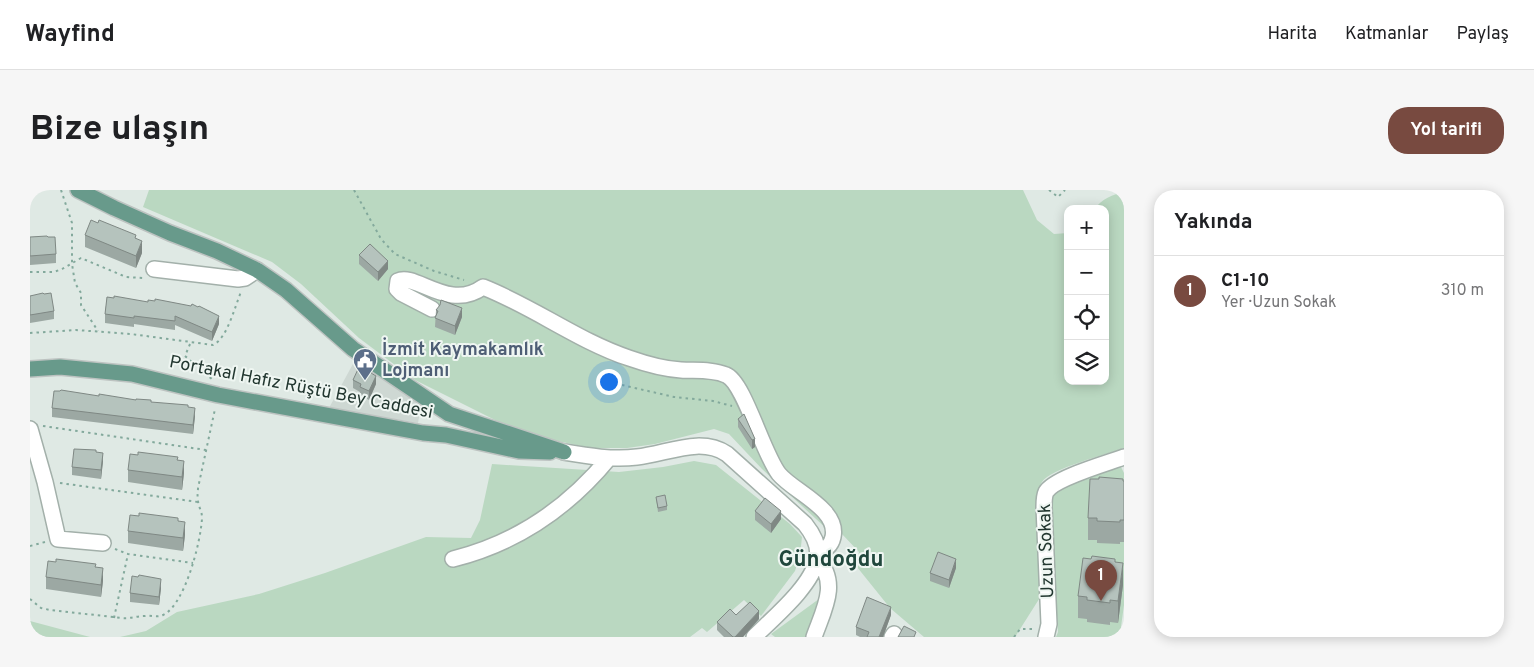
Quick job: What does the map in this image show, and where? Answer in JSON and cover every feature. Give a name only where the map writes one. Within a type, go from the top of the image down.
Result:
[{"type":"main road","points":[[78,190],[114,208],[217,251],[257,270],[286,290],[353,349],[448,414],[564,452]]},
{"type":"main road","name":"Portakal Hafız Rüştü Bey Caddesi","points":[[30,369],[60,367],[118,372],[152,378],[218,395],[423,433],[446,435],[519,451],[564,452]]},
{"type":"street","points":[[150,273],[238,279],[245,278],[257,270]]},
{"type":"street","points":[[432,308],[400,293],[397,289],[398,281],[405,279],[434,291],[459,296],[473,294],[483,287],[631,359],[664,368],[726,375],[736,384],[768,455],[780,475],[821,508],[834,527],[829,546],[817,556],[807,581],[786,606],[754,637]]},
{"type":"street","points":[[35,427],[58,539],[103,543]]},
{"type":"street","points":[[564,452],[609,458],[637,457],[696,446],[706,446],[720,450],[812,532],[817,556],[826,571],[830,584],[828,597],[814,637]]},
{"type":"street","name":"Uzun Sokak","points":[[1047,635],[1044,507],[1046,491],[1056,482],[1124,457]]},
{"type":"street","points":[[453,559],[487,550],[535,524],[571,499],[609,458]]},
{"type":"path","points":[[61,190],[72,223],[72,264],[75,283],[81,293],[81,305],[98,332]]},
{"type":"path","points":[[354,190],[381,239],[395,254],[483,287]]},
{"type":"path","points":[[1049,190],[1058,197],[1065,190]]},
{"type":"path","points":[[30,272],[62,270],[81,258],[126,277],[150,273]]},
{"type":"path","points":[[30,334],[76,330],[131,334],[213,345],[218,343],[224,334],[242,288]]},
{"type":"path","points":[[30,599],[41,608],[50,610],[132,619],[146,616],[159,617],[166,614],[178,599],[193,563],[202,517],[198,502],[198,488],[219,384],[185,356],[190,343]]},
{"type":"path","points":[[622,385],[674,397],[713,401],[734,406],[750,413]]},
{"type":"path","points":[[35,427],[206,450]]},
{"type":"path","points":[[46,482],[198,502]]},
{"type":"path","points":[[114,618],[128,554],[193,563]]},
{"type":"path","points":[[1014,637],[1020,629],[1036,629],[1047,635]]},
{"type":"shaded area","name":"İzmit Kaymakamlık Lojmanı","points":[[354,362],[422,400],[418,423],[329,408]]},
{"type":"green space","points":[[149,190],[1023,190],[1037,220],[1054,234],[1064,233],[1064,385],[1109,385],[1109,205],[1098,205],[1116,194],[1124,193],[1124,448],[1067,467],[1047,477],[1042,482],[1038,499],[1041,596],[1015,637],[924,637],[890,608],[857,567],[859,552],[842,534],[829,531],[762,469],[729,434],[714,429],[655,444],[627,448],[592,448],[547,439],[513,429],[415,380],[359,338],[301,284],[272,262],[143,207]]},
{"type":"green space","points":[[694,461],[716,465],[790,524],[802,537],[800,555],[795,571],[761,616],[744,600],[707,632],[702,628],[690,637],[120,637],[146,631],[177,612],[259,594],[426,537],[471,538],[480,520],[492,464],[619,472]]},
{"type":"green space","points":[[1120,465],[1124,473],[1124,605],[1121,627],[1124,628],[1124,637],[1056,637],[1058,632],[1051,513],[1052,496],[1060,488]]},
{"type":"green space","points":[[823,596],[809,637],[775,637],[771,634]]},
{"type":"green space","points":[[30,621],[90,637],[30,637]]},
{"type":"building","points":[[91,220],[98,223],[99,220],[136,235],[135,238],[142,241],[136,256],[85,235]]},
{"type":"building","points":[[30,237],[55,237],[56,254],[30,256]]},
{"type":"building","points":[[370,244],[388,261],[378,272],[359,255]]},
{"type":"building","points":[[51,293],[54,311],[30,315],[30,296]]},
{"type":"building","points":[[114,296],[148,302],[148,300],[155,301],[155,299],[191,306],[192,304],[219,316],[212,332],[175,316],[175,321],[105,314],[107,297],[114,298]]},
{"type":"building","points":[[441,300],[462,308],[455,326],[435,318],[438,311],[436,310]]},
{"type":"building","points":[[359,367],[372,372],[376,376],[369,391],[360,387],[361,384],[353,380]]},
{"type":"building","points":[[61,390],[99,396],[99,394],[136,400],[151,400],[151,402],[188,405],[188,407],[195,408],[193,425],[52,408],[54,391]]},
{"type":"building","points":[[744,414],[755,439],[752,440],[738,419]]},
{"type":"building","points":[[74,449],[96,450],[96,452],[103,453],[101,470],[72,467]]},
{"type":"building","points":[[138,452],[178,457],[177,460],[184,461],[182,477],[128,470],[130,454],[138,455]]},
{"type":"building","points":[[1099,477],[1123,479],[1124,520],[1120,520],[1120,522],[1097,521],[1097,518],[1088,518],[1090,479],[1099,479]]},
{"type":"building","points":[[665,495],[667,506],[658,508],[656,497]]},
{"type":"building","points":[[765,498],[781,511],[771,524],[755,511]]},
{"type":"building","points":[[139,513],[178,518],[178,521],[185,522],[183,538],[128,531],[130,515],[139,516]]},
{"type":"building","points":[[938,552],[956,559],[949,580],[930,573]]},
{"type":"building","points":[[1092,556],[1115,559],[1115,562],[1123,563],[1118,601],[1110,600],[1110,603],[1087,600],[1087,597],[1078,596],[1083,558],[1091,559]]},
{"type":"building","points":[[56,559],[96,564],[95,567],[103,568],[101,585],[46,577],[48,561],[56,562]]},
{"type":"building","points":[[139,575],[161,579],[159,597],[130,593],[132,576],[138,577]]},
{"type":"building","points":[[867,597],[891,607],[879,637],[867,637],[869,632],[856,627]]},
{"type":"building","points":[[750,602],[759,611],[733,637],[717,622],[730,609],[736,615]]},
{"type":"building","points":[[904,626],[916,632],[914,637],[898,637]]},
{"type":"place","name":"İzmit Kaymakamlık Lojmanı","points":[[365,381]]},
{"type":"place","name":"C1-10","points":[[1101,601]]},
{"type":"district","name":"Gündoğdu","points":[[831,560]]}]
